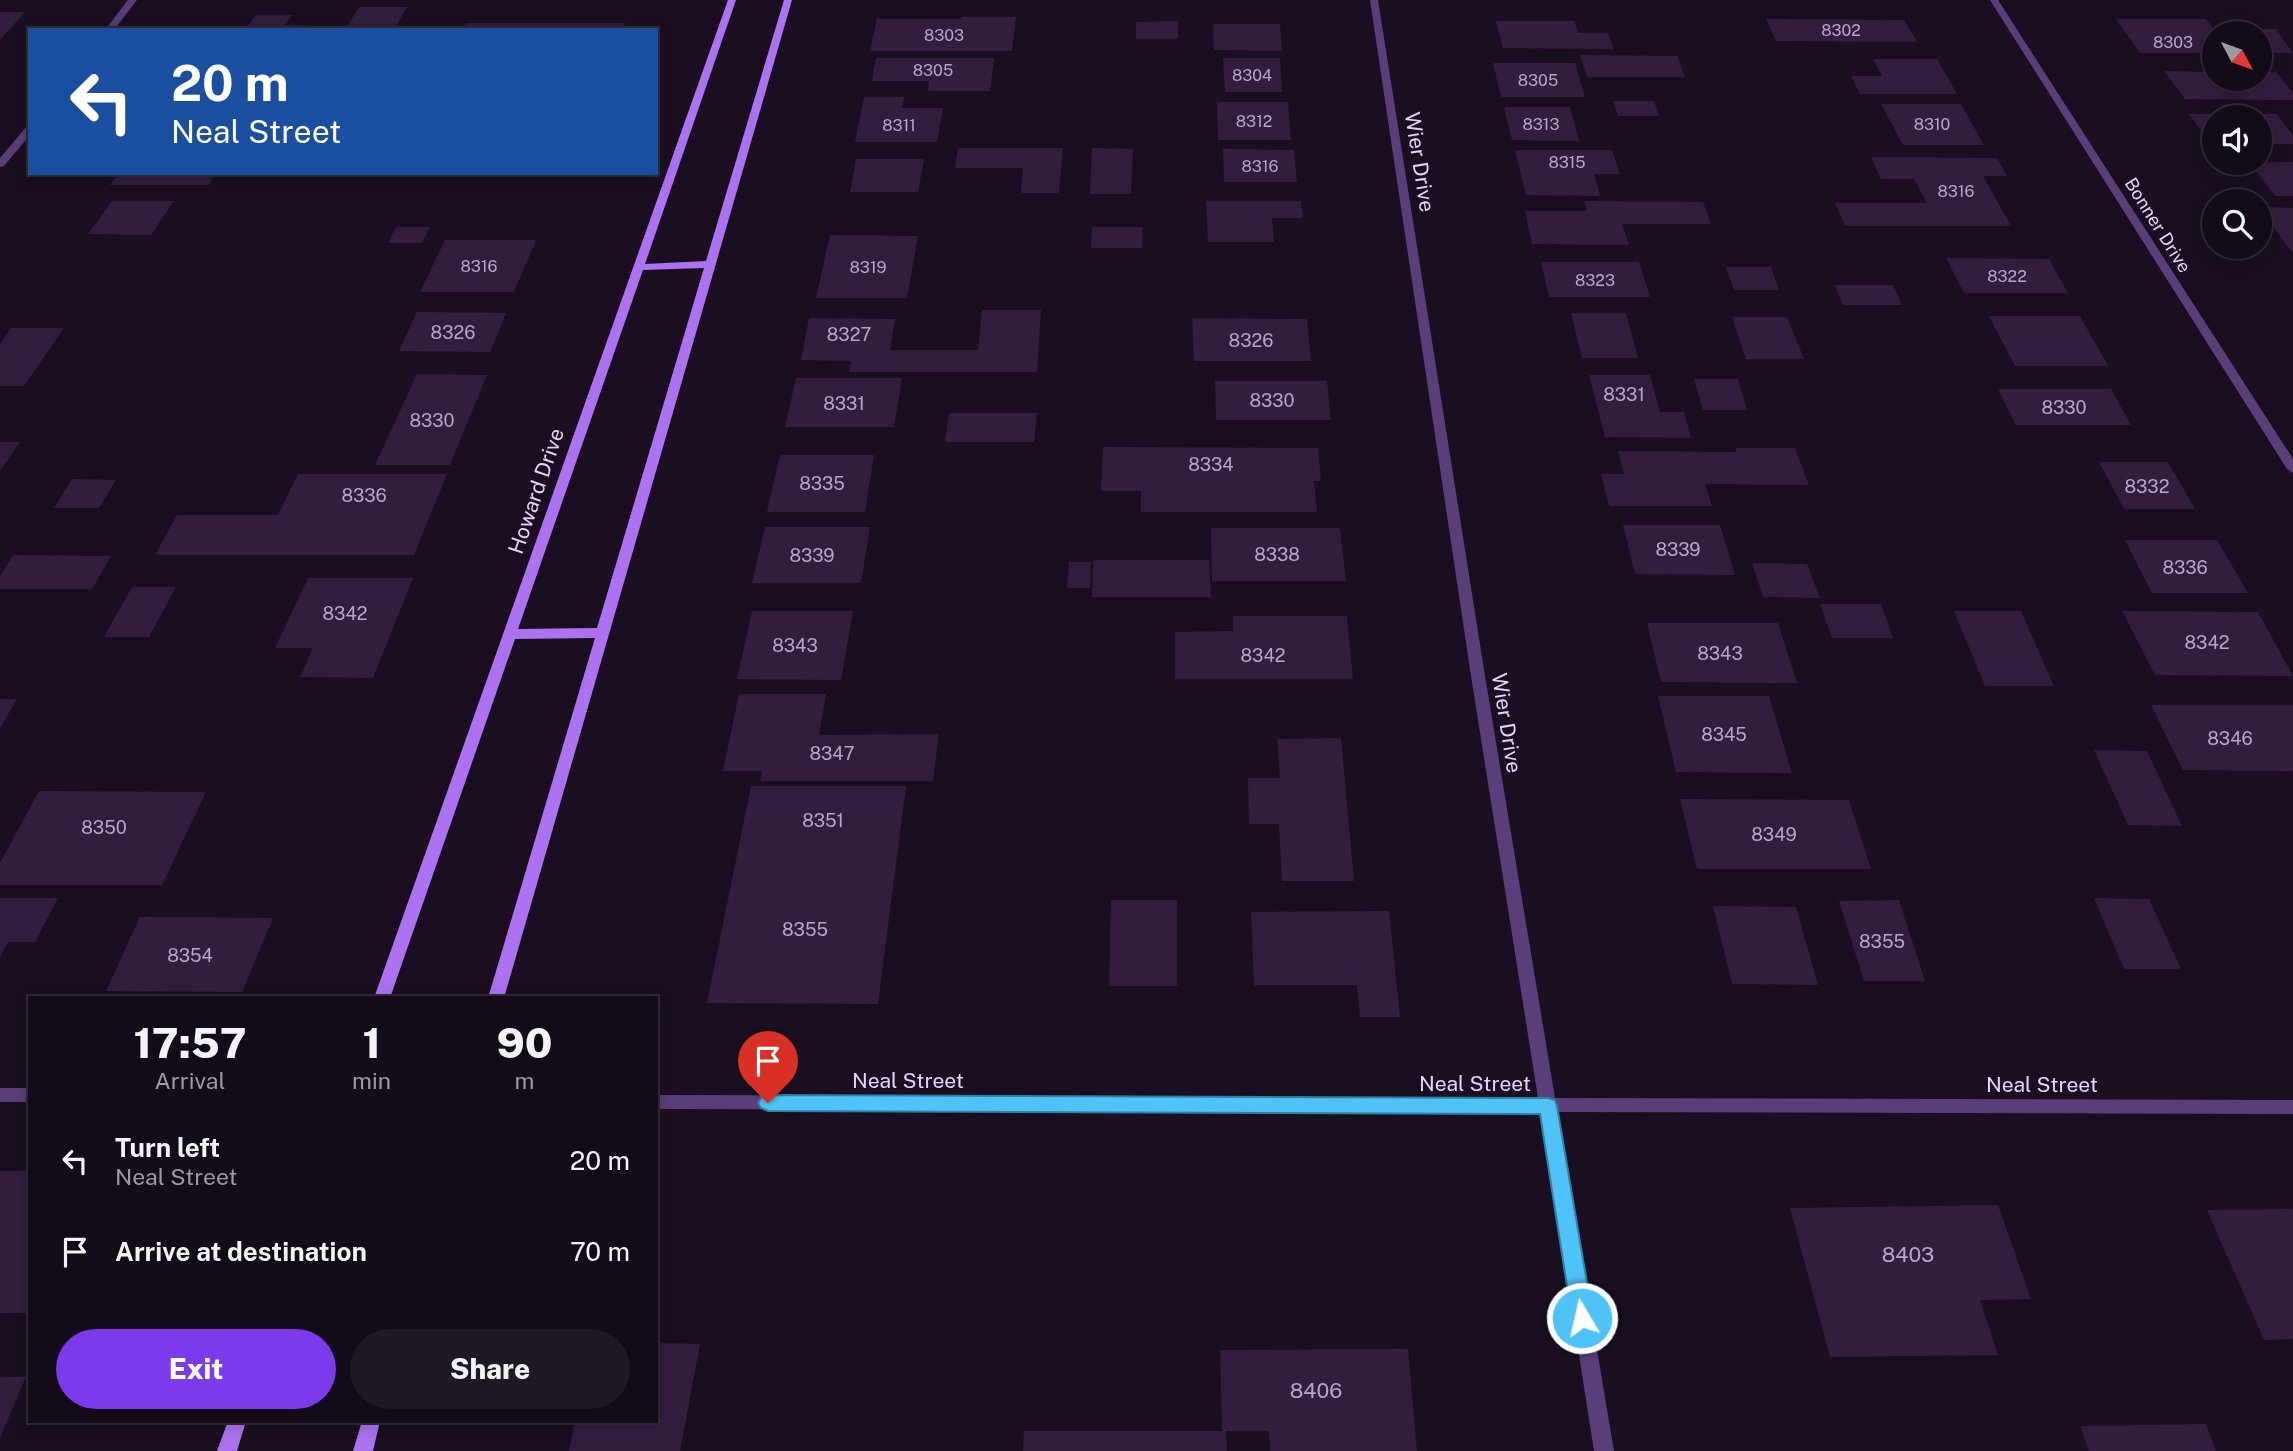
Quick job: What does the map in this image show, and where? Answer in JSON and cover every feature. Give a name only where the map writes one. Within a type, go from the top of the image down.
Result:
[{"type":"main road","name":"Howard Drive","points":[[383,996],[732,0]]},
{"type":"main road","points":[[497,996],[788,0]]},
{"type":"main road","points":[[639,267],[712,264]]},
{"type":"main road","points":[[510,634],[603,633]]},
{"type":"main road","points":[[227,1451],[236,1423]]},
{"type":"main road","points":[[363,1451],[370,1423]]},
{"type":"street","points":[[111,28],[133,0]]},
{"type":"street","name":"Wier Drive","points":[[1374,0],[1480,689],[1604,1451]]},
{"type":"street","name":"Bonner Drive","points":[[1994,0],[2293,469]]},
{"type":"street","points":[[0,164],[28,130]]},
{"type":"street","points":[[0,1095],[28,1095]]},
{"type":"street","name":"Neal Street","points":[[658,1102],[2293,1107]]},
{"type":"building","points":[[359,7],[407,7],[395,28],[346,28]]},
{"type":"building","points":[[0,12],[25,12],[0,40]]},
{"type":"building","points":[[256,15],[292,15],[285,25],[312,26],[310,28],[246,28]]},
{"type":"building","points":[[1016,17],[1012,51],[870,51],[877,19]]},
{"type":"building","points":[[1766,19],[1904,20],[1917,42],[1776,41]]},
{"type":"building","points":[[2116,19],[2208,21],[2202,21],[2202,53],[2140,53]]},
{"type":"building","points":[[1178,21],[1178,39],[1136,39],[1136,22]]},
{"type":"building","points":[[1496,21],[1575,21],[1578,33],[1608,33],[1614,49],[1503,48]]},
{"type":"building","points":[[466,23],[625,23],[623,28],[463,28]]},
{"type":"building","points":[[1213,24],[1280,24],[1282,51],[1214,50]]},
{"type":"building","points":[[2272,29],[2276,29],[2293,53],[2272,53]]},
{"type":"building","points":[[1580,55],[1677,56],[1685,77],[1587,77]]},
{"type":"building","points":[[876,58],[994,58],[990,91],[928,91],[929,81],[872,81]]},
{"type":"building","points":[[1223,58],[1280,58],[1282,92],[1225,92]]},
{"type":"building","points":[[1873,59],[1937,59],[1957,94],[1860,94],[1851,76],[1882,76]]},
{"type":"building","points":[[1493,63],[1575,63],[1585,97],[1501,97]]},
{"type":"building","points":[[2164,71],[2202,72],[2202,91],[2272,91],[2272,72],[2276,72],[2293,93],[2293,100],[2185,99]]},
{"type":"building","points":[[864,97],[904,97],[902,108],[943,108],[937,142],[855,142]]},
{"type":"building","points":[[1613,101],[1654,101],[1659,116],[1618,116]]},
{"type":"building","points":[[1217,102],[1288,102],[1291,140],[1218,140]]},
{"type":"building","points":[[1881,104],[1961,104],[1984,145],[1903,145]]},
{"type":"building","points":[[1504,107],[1570,107],[1579,141],[1512,140]]},
{"type":"building","points":[[2189,114],[2202,114],[2202,132]]},
{"type":"building","points":[[2272,114],[2277,114],[2293,135],[2293,144],[2272,144]]},
{"type":"building","points":[[958,148],[1063,148],[1059,193],[1021,193],[1023,168],[955,168]]},
{"type":"building","points":[[1092,148],[1133,149],[1131,194],[1090,194]]},
{"type":"building","points":[[1223,149],[1294,150],[1297,182],[1224,182]]},
{"type":"building","points":[[1515,150],[1612,150],[1620,174],[1594,174],[1600,196],[1526,195]]},
{"type":"building","points":[[1871,157],[1997,158],[2007,176],[1983,176],[2011,226],[1845,226],[1835,203],[1927,203],[1914,179],[1881,179]]},
{"type":"building","points":[[856,159],[924,159],[918,192],[850,192]]},
{"type":"building","points":[[2272,162],[2293,162],[2293,196],[2275,196],[2259,175],[2272,175]]},
{"type":"building","points":[[118,175],[215,175],[209,185],[110,185]]},
{"type":"building","points":[[112,201],[174,201],[151,235],[88,234]]},
{"type":"building","points":[[1206,201],[1301,201],[1303,218],[1272,218],[1274,242],[1208,242]]},
{"type":"building","points":[[1584,201],[1703,202],[1711,224],[1622,224],[1629,245],[1532,244],[1525,211],[1587,211]]},
{"type":"building","points":[[2272,207],[2293,208],[2291,251],[2272,225]]},
{"type":"building","points":[[396,227],[430,227],[422,243],[388,243]]},
{"type":"building","points":[[1092,227],[1143,227],[1142,248],[1091,248]]},
{"type":"building","points":[[830,235],[918,236],[907,298],[816,298]]},
{"type":"building","points":[[445,240],[536,240],[514,292],[420,292]]},
{"type":"building","points":[[1946,258],[2049,259],[2068,293],[1964,293]]},
{"type":"building","points":[[1541,262],[1639,262],[1650,297],[1549,297]]},
{"type":"building","points":[[1726,267],[1771,267],[1779,290],[1734,290]]},
{"type":"building","points":[[1835,285],[1893,285],[1902,305],[1843,305]]},
{"type":"building","points":[[982,310],[1041,310],[1037,372],[849,372],[851,361],[801,360],[809,318],[895,319],[890,350],[978,350]]},
{"type":"building","points":[[417,312],[506,313],[490,352],[399,351]]},
{"type":"building","points":[[1571,313],[1626,313],[1638,358],[1582,358]]},
{"type":"building","points":[[1989,316],[2080,316],[2108,366],[2015,366]]},
{"type":"building","points":[[1732,317],[1787,317],[1804,359],[1746,359]]},
{"type":"building","points":[[1192,318],[1307,319],[1311,361],[1194,361]]},
{"type":"building","points":[[11,328],[64,328],[24,386],[0,386],[0,344]]},
{"type":"building","points":[[417,374],[487,375],[450,465],[375,465]]},
{"type":"building","points":[[1589,375],[1650,375],[1660,412],[1684,412],[1691,438],[1605,437]]},
{"type":"building","points":[[796,378],[902,378],[894,427],[785,427]]},
{"type":"building","points":[[1694,379],[1738,379],[1747,410],[1703,410]]},
{"type":"building","points":[[1215,381],[1327,381],[1331,420],[1216,420]]},
{"type":"building","points":[[1998,389],[2111,389],[2131,425],[2016,425]]},
{"type":"building","points":[[949,413],[1037,413],[1034,442],[945,442]]},
{"type":"building","points":[[0,442],[20,442],[0,471]]},
{"type":"building","points":[[1103,447],[1318,448],[1321,481],[1314,481],[1317,512],[1141,512],[1141,491],[1101,491]]},
{"type":"building","points":[[1735,448],[1795,448],[1809,485],[1705,484],[1712,506],[1609,506],[1601,474],[1624,474],[1618,451],[1737,452]]},
{"type":"building","points":[[780,455],[874,455],[865,512],[767,512]]},
{"type":"building","points":[[2099,462],[2168,462],[2195,509],[2124,509]]},
{"type":"building","points":[[298,474],[447,474],[414,555],[155,555],[177,515],[278,515]]},
{"type":"building","points":[[72,479],[116,480],[99,508],[54,508]]},
{"type":"building","points":[[1623,525],[1720,525],[1735,575],[1635,574]]},
{"type":"building","points":[[765,527],[870,527],[861,583],[752,583]]},
{"type":"building","points":[[1211,528],[1340,528],[1346,581],[1212,581]]},
{"type":"building","points":[[2125,540],[2217,540],[2248,593],[2152,593]]},
{"type":"building","points":[[13,555],[111,556],[92,589],[0,589],[0,576]]},
{"type":"building","points":[[1093,560],[1209,560],[1211,597],[1092,597]]},
{"type":"building","points":[[1069,562],[1091,562],[1090,588],[1067,588]]},
{"type":"building","points":[[1752,563],[1807,564],[1820,598],[1763,597]]},
{"type":"building","points":[[308,578],[413,578],[373,678],[300,677],[313,648],[275,648]]},
{"type":"building","points":[[132,587],[176,587],[149,637],[104,637]]},
{"type":"building","points":[[1820,604],[1881,604],[1893,638],[1832,638]]},
{"type":"building","points":[[752,611],[853,611],[841,680],[737,679]]},
{"type":"building","points":[[1954,611],[2021,611],[2054,686],[1985,686]]},
{"type":"building","points":[[2122,611],[2258,612],[2293,676],[2155,675]]},
{"type":"building","points":[[1233,616],[1347,616],[1353,679],[1175,679],[1175,632],[1233,631]]},
{"type":"building","points":[[1647,623],[1778,623],[1797,683],[1661,682]]},
{"type":"building","points":[[739,694],[826,694],[819,735],[939,734],[933,781],[760,781],[762,771],[723,771]]},
{"type":"building","points":[[1658,696],[1769,696],[1792,773],[1676,772]]},
{"type":"building","points":[[0,699],[17,699],[0,728]]},
{"type":"building","points":[[2151,705],[2293,705],[2293,771],[2183,770]]},
{"type":"building","points":[[1341,738],[1354,881],[1282,881],[1279,824],[1249,824],[1248,778],[1280,778],[1277,739]]},
{"type":"building","points":[[2094,750],[2147,751],[2182,826],[2128,825]]},
{"type":"building","points":[[751,786],[906,786],[878,1004],[707,1003]]},
{"type":"building","points":[[39,791],[206,792],[162,885],[0,885],[0,863]]},
{"type":"building","points":[[1680,799],[1849,800],[1871,869],[1697,869]]},
{"type":"building","points":[[0,898],[58,898],[35,942],[8,942],[0,957]]},
{"type":"building","points":[[2094,898],[2149,899],[2181,969],[2124,969]]},
{"type":"building","points":[[1111,900],[1177,900],[1177,986],[1109,986]]},
{"type":"building","points":[[1899,900],[1925,981],[1864,981],[1839,901]]},
{"type":"building","points":[[1713,906],[1796,907],[1818,985],[1732,984]]},
{"type":"building","points":[[1389,911],[1400,1017],[1360,1017],[1357,985],[1254,985],[1251,912]]},
{"type":"building","points":[[140,917],[273,918],[242,992],[106,991]]},
{"type":"building","points":[[0,1171],[28,1171],[28,1313],[0,1313]]},
{"type":"building","points":[[1998,1205],[2031,1299],[1980,1300],[1998,1355],[1830,1357],[1790,1208]]},
{"type":"building","points":[[2293,1209],[2293,1339],[2264,1340],[2207,1210]]},
{"type":"building","points":[[658,1343],[700,1344],[680,1451],[569,1451],[575,1423],[658,1423]]},
{"type":"building","points":[[1408,1349],[1417,1451],[1270,1451],[1269,1431],[1226,1431],[1227,1451],[1023,1451],[1024,1431],[1222,1431],[1220,1350]]},
{"type":"building","points":[[0,1377],[26,1377],[0,1438]]},
{"type":"building","points":[[2206,1424],[2216,1451],[2089,1451],[2080,1426]]},
{"type":"route","points":[[768,1103],[1548,1106],[1582,1318]]}]
